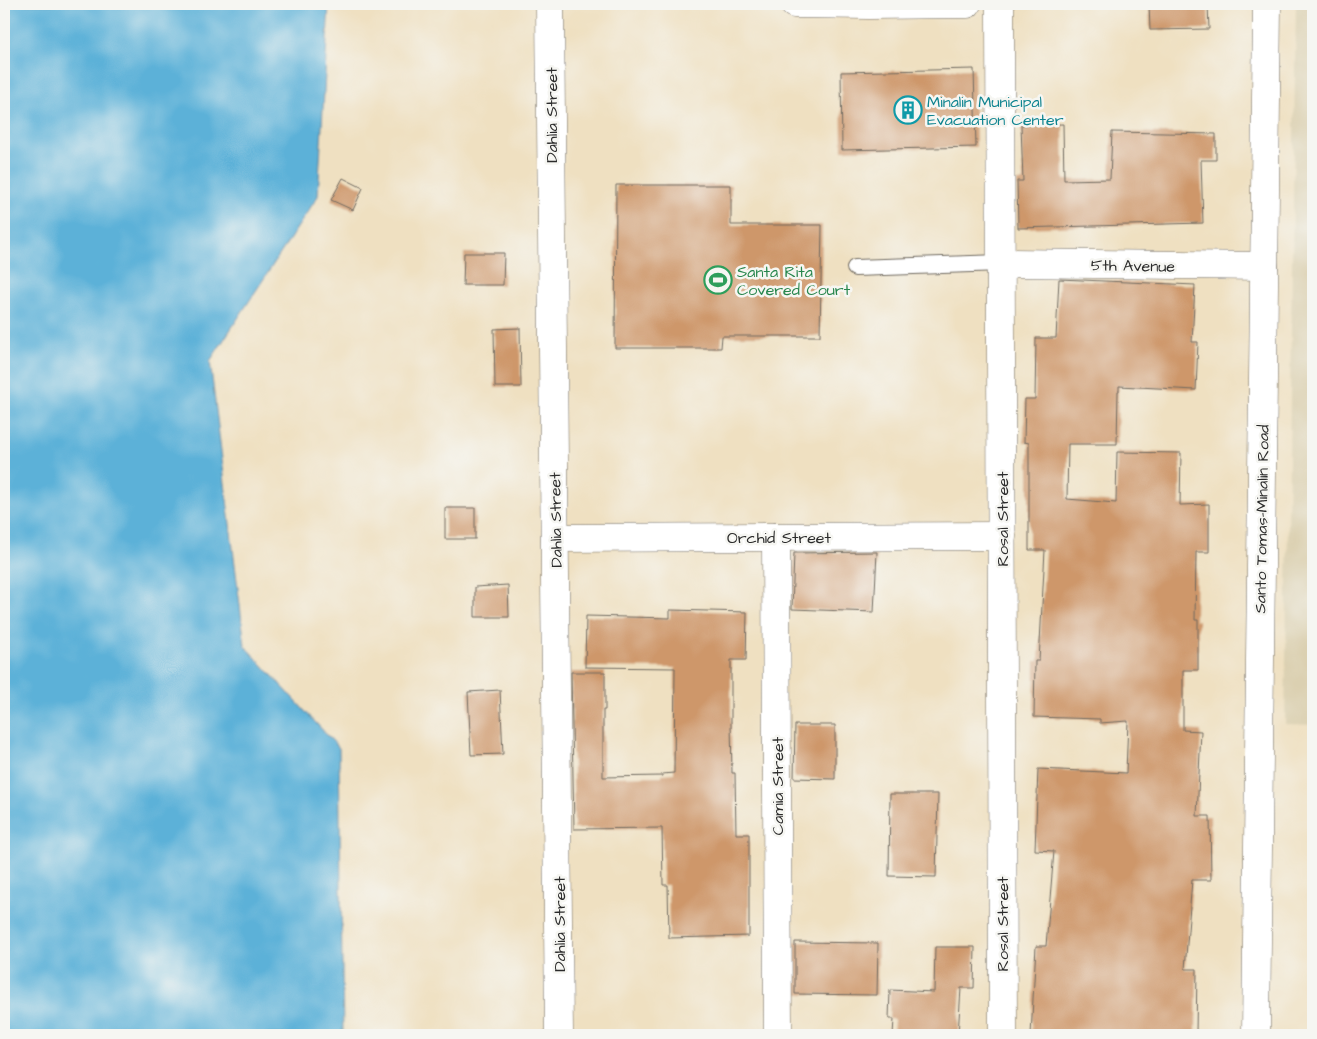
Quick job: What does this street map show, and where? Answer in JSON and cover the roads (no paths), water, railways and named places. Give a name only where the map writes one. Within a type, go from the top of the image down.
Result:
[{"type":"street","name":"Dahlia Street","points":[[550,4],[559,1035]]},
{"type":"street","points":[[794,4],[869,6],[967,4]]},
{"type":"street","name":"Rosal Street","points":[[1000,4],[1003,1035]]},
{"type":"street","name":"Santo Tomas-Minalin Road","points":[[1256,1035],[1267,4]]},
{"type":"street","name":"5th Avenue","points":[[1001,263],[1264,266]]},
{"type":"street","name":"Orchid Street","points":[[555,538],[1002,536]]},
{"type":"street","name":"Camia Street","points":[[776,537],[778,1035]]},
{"type":"lane","points":[[855,268],[1001,263]]},
{"type":"water","points":[[4,4],[329,4],[318,196],[210,361],[245,646],[339,748],[343,1035],[4,1035]]},
{"type":"place","name":"Minalin Municipal Evacuation Center","points":[[908,110]]},
{"type":"place","name":"Santa Rita Covered Court","points":[[718,280]]}]
